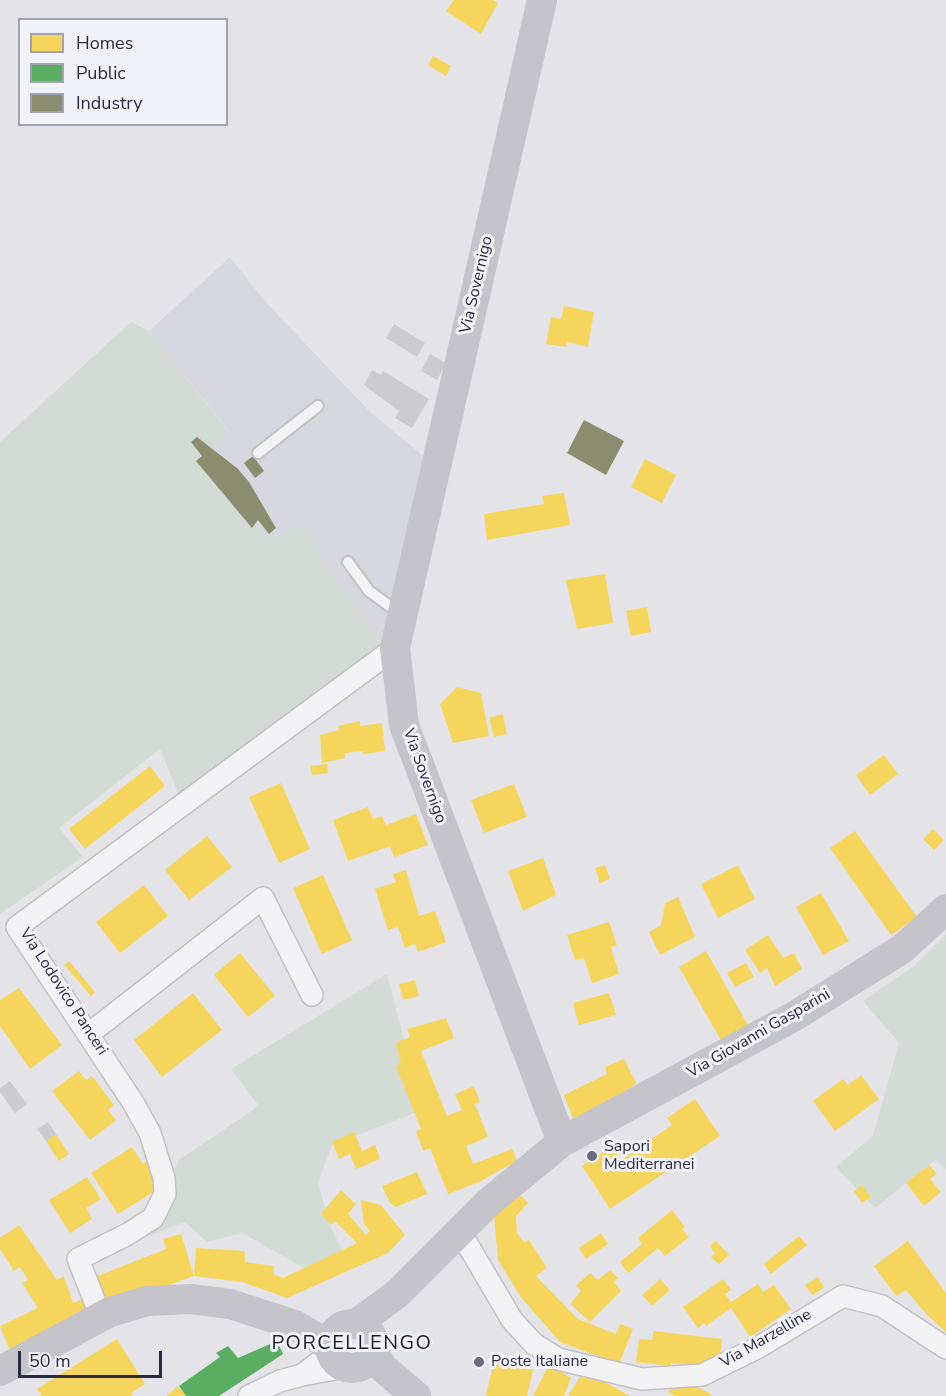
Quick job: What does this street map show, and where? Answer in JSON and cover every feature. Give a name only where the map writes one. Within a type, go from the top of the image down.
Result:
[{"type":"main road","name":"Via Sovernigo","points":[[542,0],[395,648],[404,725],[562,1142]]},
{"type":"main road","name":"Via Giovanni Gasparini","points":[[562,1142],[793,1017],[902,949],[946,909]]},
{"type":"main road","points":[[351,1347],[397,1294],[459,1230],[489,1202],[562,1142]]},
{"type":"main road","points":[[0,1371],[101,1317],[147,1301],[191,1299],[230,1304],[295,1325],[351,1347],[412,1393]]},
{"type":"street","name":"Via Lodovico Panceri","points":[[101,1317],[78,1259],[128,1234],[153,1218],[165,1194],[158,1155],[150,1133],[90,1033],[17,927],[395,648]]},
{"type":"street","points":[[90,1033],[263,898],[312,995]]},
{"type":"street","name":"Via Marzelline","points":[[459,1230],[512,1320],[534,1344],[558,1359],[642,1379],[702,1375],[759,1347],[843,1296],[882,1306],[946,1348]]},
{"type":"street","points":[[249,1396],[280,1381],[302,1375],[351,1347]]},
{"type":"lane","points":[[258,453],[318,406]]},
{"type":"lane","points":[[348,562],[369,591],[402,615]]},
{"type":"shaded area","points":[[230,257],[263,299],[371,413],[426,458],[382,644],[319,554],[306,526],[267,538],[200,456],[229,431],[149,331]]},
{"type":"shaded area","points":[[131,322],[149,331],[229,432],[200,457],[267,538],[306,526],[319,554],[382,644],[179,795],[160,749],[59,828],[83,857],[0,914],[0,442]]},
{"type":"shaded area","points":[[946,934],[946,1169],[935,1160],[875,1208],[836,1167],[873,1136],[899,1043],[863,1001],[914,966]]},
{"type":"shaded area","points":[[387,974],[422,1110],[332,1145],[318,1182],[330,1225],[343,1252],[304,1268],[242,1233],[207,1242],[185,1222],[135,1241],[179,1160],[259,1106],[231,1069]]},
{"type":"building: Homes","points":[[454,0],[493,0],[498,3],[481,34],[446,11]]},
{"type":"building: Homes","points":[[433,56],[451,66],[446,76],[428,65]]},
{"type":"building: Homes","points":[[564,306],[594,312],[588,347],[567,342],[566,347],[546,344],[551,317],[561,319]]},
{"type":"building: Homes","points":[[645,459],[676,475],[662,503],[631,487]]},
{"type":"building: Homes","points":[[564,493],[570,525],[487,540],[484,514],[544,504],[542,496]]},
{"type":"building: Homes","points":[[605,574],[613,623],[577,629],[566,580]]},
{"type":"building: Homes","points":[[647,607],[651,632],[631,636],[626,611]]},
{"type":"building: Homes","points":[[457,687],[481,693],[489,736],[453,743],[440,704]]},
{"type":"building: Homes","points":[[503,714],[507,734],[494,737],[489,718]]},
{"type":"building: Homes","points":[[360,721],[360,726],[382,723],[385,751],[363,754],[363,751],[345,753],[345,758],[322,763],[320,735],[339,730],[338,726]]},
{"type":"building: Homes","points":[[884,755],[898,774],[870,795],[856,775]]},
{"type":"building: Homes","points":[[327,764],[328,773],[312,775],[310,766]]},
{"type":"building: Homes","points":[[150,766],[165,786],[85,849],[69,829]]},
{"type":"building: Homes","points":[[281,783],[310,849],[279,863],[249,797]]},
{"type":"building: Homes","points":[[514,784],[527,817],[484,833],[471,800]]},
{"type":"building: Homes","points":[[368,807],[373,819],[382,816],[386,825],[416,814],[428,845],[394,857],[390,846],[348,861],[333,820]]},
{"type":"building: Homes","points":[[933,829],[944,840],[934,850],[923,839]]},
{"type":"building: Homes","points":[[855,831],[917,917],[891,935],[830,848]]},
{"type":"building: Homes","points":[[207,836],[232,867],[189,900],[165,870]]},
{"type":"building: Homes","points":[[543,858],[556,895],[523,911],[508,871]]},
{"type":"building: Homes","points":[[605,865],[610,879],[600,883],[595,868]]},
{"type":"building: Homes","points":[[738,865],[755,899],[718,918],[701,884]]},
{"type":"building: Homes","points":[[406,870],[419,916],[435,911],[446,942],[418,952],[415,944],[405,948],[398,927],[388,930],[375,889],[396,882],[393,874]]},
{"type":"building: Homes","points":[[323,875],[352,940],[322,954],[293,888]]},
{"type":"building: Homes","points":[[144,885],[168,916],[120,953],[96,922]]},
{"type":"building: Homes","points":[[821,893],[849,941],[823,955],[796,907]]},
{"type":"building: Homes","points":[[678,897],[695,937],[660,955],[649,932],[661,925],[665,903]]},
{"type":"building: Homes","points":[[609,922],[617,945],[611,947],[619,974],[592,983],[584,958],[575,960],[567,935]]},
{"type":"building: Homes","points":[[768,935],[783,958],[794,953],[802,969],[775,986],[767,968],[760,973],[745,950]]},
{"type":"building: Homes","points":[[706,951],[753,1034],[726,1049],[679,967]]},
{"type":"building: Homes","points":[[240,953],[275,996],[248,1017],[214,975]]},
{"type":"building: Homes","points":[[69,961],[95,992],[91,996],[64,965]]},
{"type":"building: Homes","points":[[746,963],[754,977],[735,987],[727,973]]},
{"type":"building: Homes","points":[[415,980],[419,996],[403,1000],[399,984]]},
{"type":"building: Homes","points":[[19,988],[62,1045],[30,1069],[0,1026],[0,1000]]},
{"type":"building: Homes","points":[[193,993],[222,1030],[162,1077],[134,1040]]},
{"type":"building: Homes","points":[[609,993],[616,1015],[579,1025],[573,1003]]},
{"type":"building: Homes","points":[[446,1018],[454,1038],[421,1051],[447,1116],[462,1110],[455,1094],[474,1086],[480,1102],[475,1104],[488,1137],[466,1146],[473,1164],[512,1149],[517,1161],[479,1182],[448,1194],[430,1148],[423,1151],[416,1131],[421,1129],[396,1066],[401,1064],[396,1043],[410,1037],[407,1029]]},
{"type":"building: Homes","points":[[624,1059],[636,1083],[630,1088],[632,1093],[574,1121],[564,1095],[607,1074],[605,1067]]},
{"type":"building: Homes","points":[[79,1071],[86,1080],[92,1076],[114,1105],[108,1110],[116,1120],[90,1140],[52,1091]]},
{"type":"building: Homes","points":[[861,1075],[879,1099],[835,1131],[813,1101],[843,1079],[848,1085]]},
{"type":"building: Homes","points":[[695,1099],[720,1136],[610,1209],[582,1166],[612,1146],[621,1160],[672,1125],[667,1118]]},
{"type":"building: Homes","points":[[354,1132],[362,1151],[375,1145],[380,1159],[356,1169],[350,1154],[339,1159],[332,1142]]},
{"type":"building: Homes","points":[[56,1134],[69,1154],[59,1161],[46,1141]]},
{"type":"building: Homes","points":[[132,1147],[143,1164],[147,1161],[157,1177],[152,1180],[158,1189],[118,1214],[91,1173]]},
{"type":"building: Homes","points":[[929,1165],[937,1174],[930,1179],[941,1192],[924,1206],[906,1183]]},
{"type":"building: Homes","points":[[417,1172],[427,1194],[396,1207],[390,1203],[382,1186]]},
{"type":"building: Homes","points":[[87,1177],[101,1199],[86,1208],[92,1219],[70,1233],[49,1200]]},
{"type":"building: Homes","points":[[862,1185],[871,1197],[862,1203],[854,1191]]},
{"type":"building: Homes","points":[[514,1189],[528,1203],[516,1216],[517,1233],[524,1242],[529,1240],[547,1268],[536,1276],[578,1319],[616,1334],[620,1324],[633,1329],[619,1364],[560,1342],[520,1296],[498,1260],[494,1216]]},
{"type":"building: Homes","points":[[341,1190],[356,1204],[348,1214],[366,1235],[370,1231],[364,1224],[361,1200],[381,1205],[405,1235],[388,1253],[287,1298],[242,1282],[194,1276],[196,1248],[245,1251],[245,1262],[274,1266],[273,1274],[283,1278],[357,1243],[335,1221],[332,1225],[321,1214]]},
{"type":"building: Homes","points":[[672,1210],[685,1227],[682,1229],[689,1237],[665,1256],[658,1248],[628,1273],[620,1262],[642,1244],[638,1238]]},
{"type":"building: Homes","points":[[19,1225],[57,1280],[64,1276],[73,1303],[87,1297],[93,1313],[11,1354],[0,1326],[38,1308],[22,1283],[28,1280],[20,1267],[14,1271],[0,1249],[0,1238]]},
{"type":"building: Homes","points":[[601,1233],[608,1244],[586,1259],[579,1248]]},
{"type":"building: Homes","points":[[181,1234],[194,1276],[104,1308],[95,1277],[166,1249],[163,1239]]},
{"type":"building: Homes","points":[[799,1236],[807,1245],[771,1274],[764,1264]]},
{"type":"building: Homes","points":[[716,1241],[729,1255],[719,1264],[711,1257],[715,1253],[710,1246]]},
{"type":"building: Homes","points":[[908,1241],[946,1293],[946,1332],[927,1315],[906,1290],[896,1296],[874,1266]]},
{"type":"building: Homes","points":[[610,1270],[618,1278],[614,1282],[621,1291],[590,1322],[570,1304],[581,1291],[576,1286],[590,1273],[598,1280]]},
{"type":"building: Homes","points":[[818,1277],[824,1288],[812,1295],[805,1285]]},
{"type":"building: Homes","points":[[660,1279],[670,1290],[652,1306],[642,1295]]},
{"type":"building: Homes","points":[[723,1279],[731,1290],[725,1294],[731,1302],[758,1284],[763,1292],[774,1285],[791,1309],[750,1337],[731,1308],[706,1326],[704,1323],[698,1328],[683,1307]]},
{"type":"building: Homes","points":[[654,1331],[722,1339],[720,1358],[707,1365],[671,1363],[671,1366],[636,1362],[639,1339],[652,1340]]},
{"type":"building: Homes","points":[[117,1339],[145,1384],[131,1393],[133,1396],[42,1396],[37,1389]]},
{"type":"building: Homes","points":[[494,1360],[533,1370],[527,1396],[486,1396]]},
{"type":"building: Homes","points":[[549,1365],[571,1378],[564,1396],[533,1396]]},
{"type":"building: Homes","points":[[584,1370],[630,1396],[568,1396]]},
{"type":"building: Homes","points":[[677,1377],[711,1394],[710,1396],[675,1396],[668,1392]]},
{"type":"building: Homes","points":[[178,1386],[186,1396],[166,1396]]},
{"type":"building: Public","points":[[277,1341],[283,1354],[219,1396],[186,1396],[179,1386],[220,1357],[216,1353],[228,1346],[238,1358]]},
{"type":"building: Industry","points":[[584,420],[624,441],[606,475],[567,453]]},
{"type":"building: Industry","points":[[197,437],[238,469],[249,482],[276,528],[269,534],[258,520],[252,528],[196,461],[202,456],[191,442]]},
{"type":"building: Industry","points":[[253,456],[264,471],[255,478],[244,463]]},
{"type":"building: Other","points":[[394,324],[425,343],[417,357],[386,338]]},
{"type":"building: Other","points":[[430,354],[446,363],[437,380],[421,371]]},
{"type":"building: Other","points":[[372,370],[381,375],[383,371],[429,399],[412,428],[395,418],[399,411],[364,385]]},
{"type":"building: Other","points":[[10,1081],[27,1104],[15,1113],[0,1092],[0,1088]]},
{"type":"building: Other","points":[[48,1122],[56,1134],[46,1141],[37,1129]]},
{"type":"place","name":"Sapori Mediterranei","points":[[592,1156]]},
{"type":"place","name":"Poste Italiane","points":[[479,1362]]},
{"type":"district","name":"PORCELLENGO","points":[[352,1344]]}]
